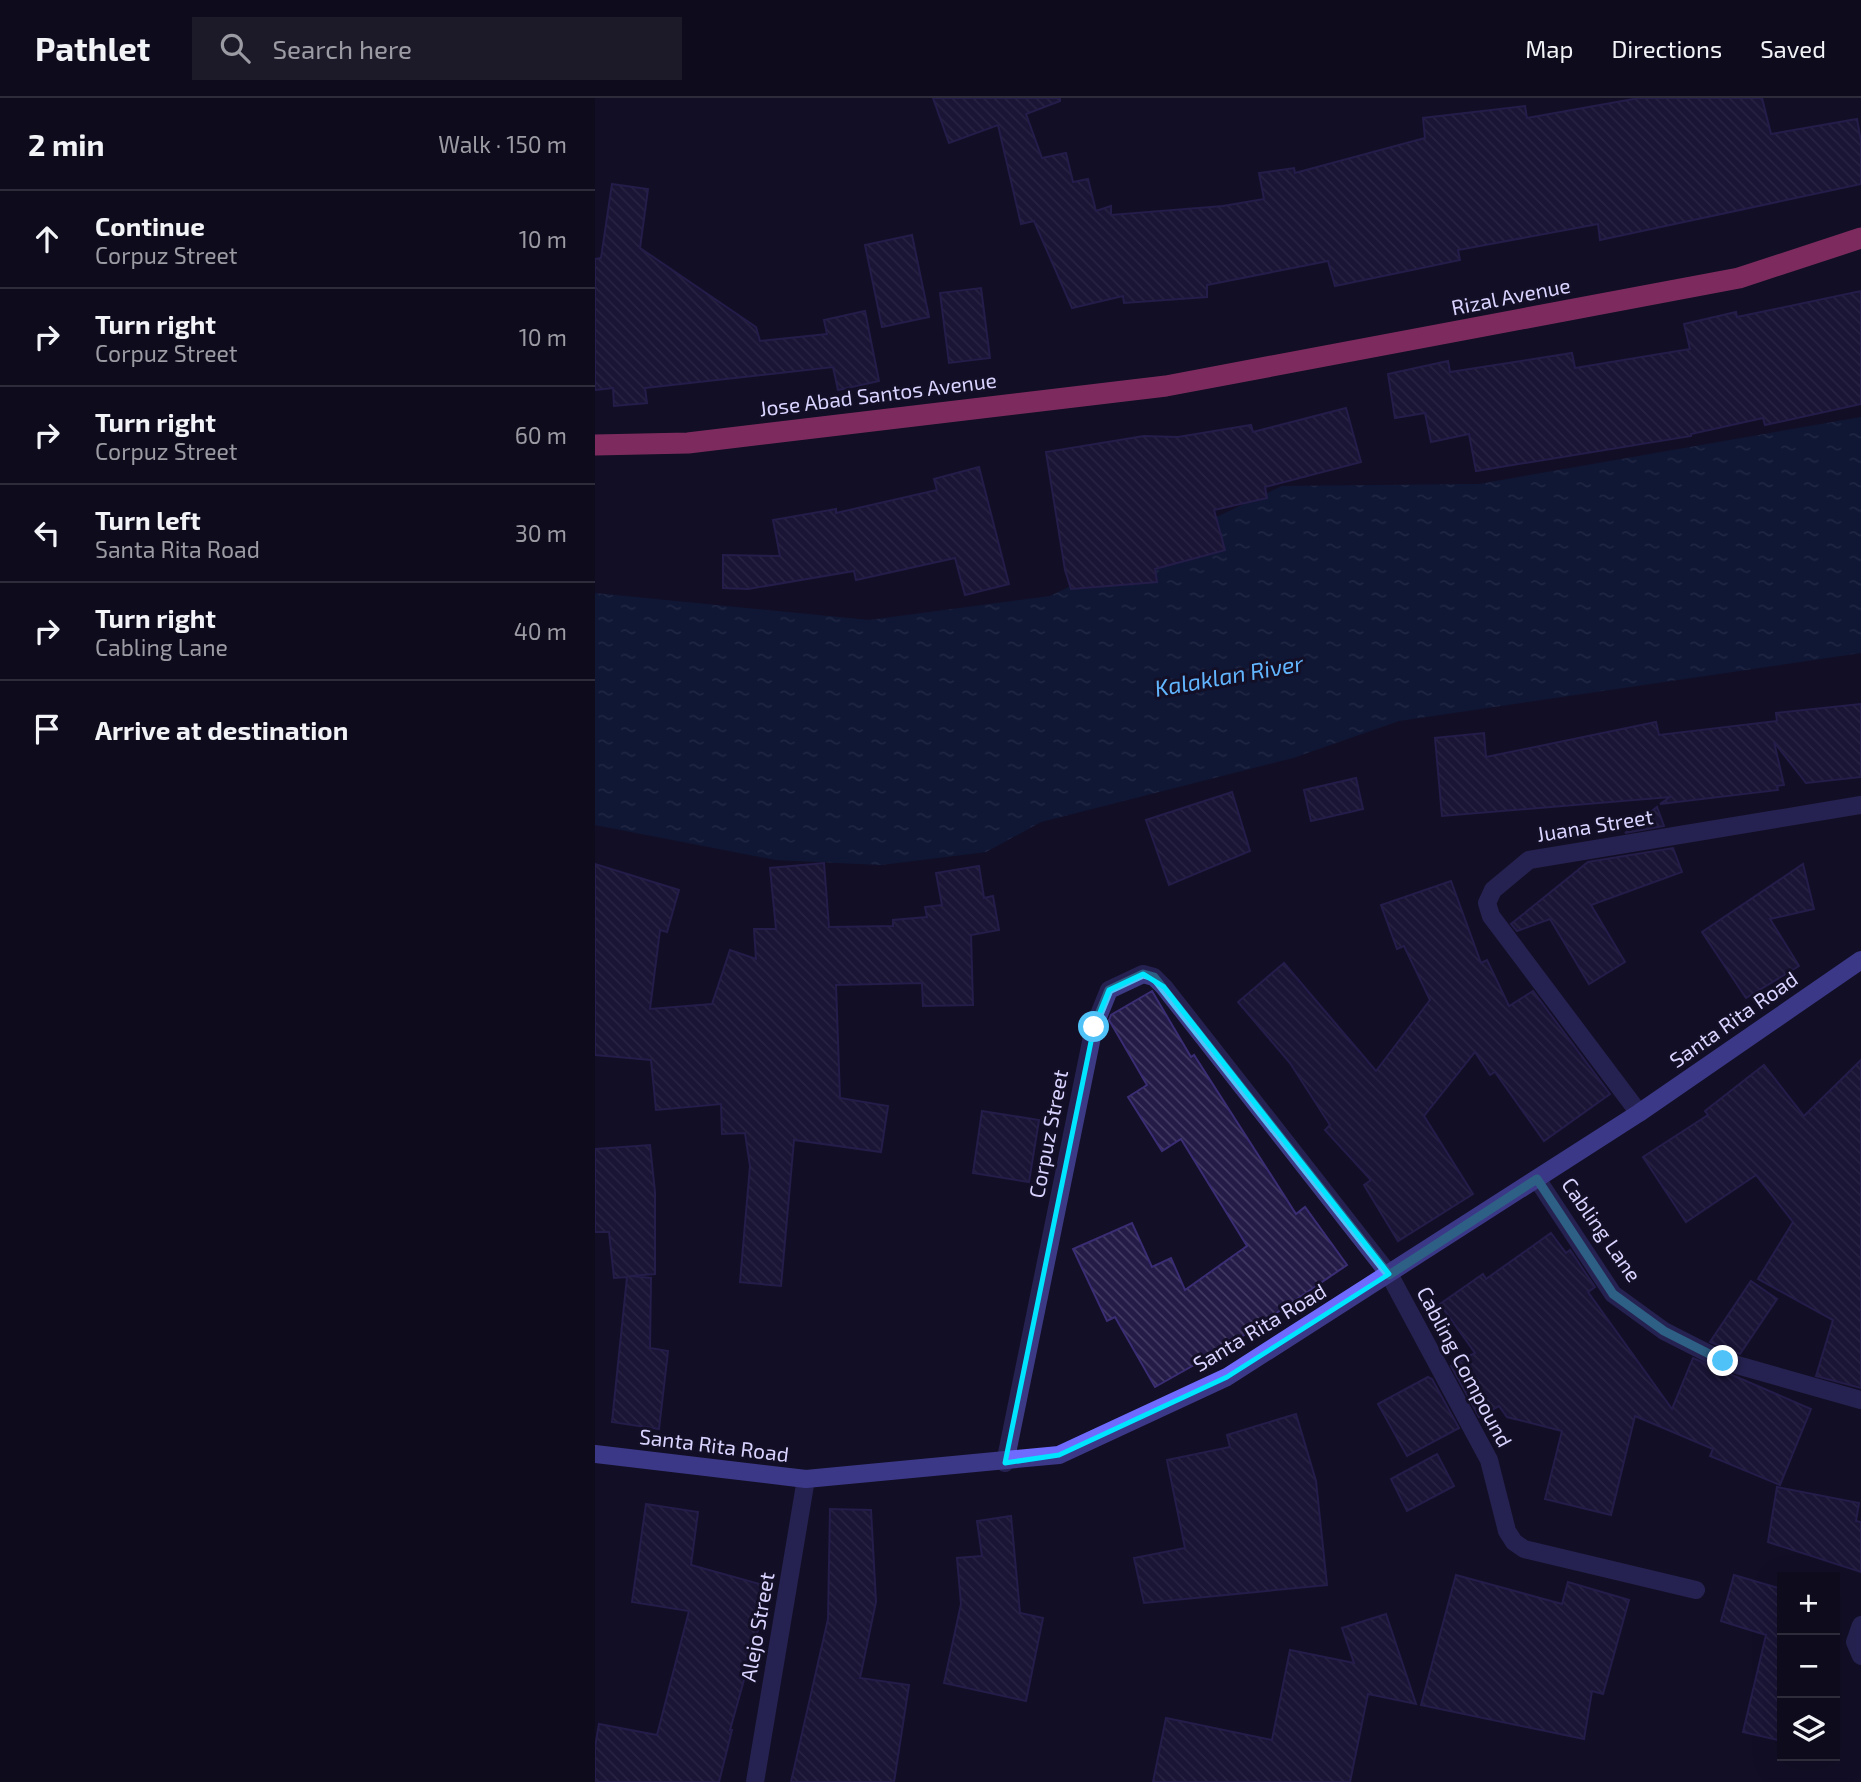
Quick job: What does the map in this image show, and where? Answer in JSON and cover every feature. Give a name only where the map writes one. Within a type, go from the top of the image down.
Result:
[{"type":"highway","name":"Rizal Avenue","points":[[1166,386],[1739,278],[1861,238]]},
{"type":"highway","name":"Jose Abad Santos Avenue","points":[[595,444],[688,443],[1166,386]]},
{"type":"main road","name":"Santa Rita Road","points":[[595,1454],[806,1479],[1005,1463],[1059,1455],[1227,1377],[1639,1113],[1861,960]]},
{"type":"street","name":"Juana Street","points":[[1639,1113],[1491,916],[1487,903],[1493,890],[1529,860],[1861,805]]},
{"type":"street","name":"Corpuz Street","points":[[1005,1463],[1094,1027],[1109,990],[1143,974],[1154,977],[1164,987],[1389,1275]]},
{"type":"street","name":"Cabling Lane","points":[[1537,1179],[1613,1294],[1664,1331],[1723,1361],[1861,1400]]},
{"type":"street","name":"Cabling Compound","points":[[1389,1275],[1489,1461],[1507,1531],[1514,1542],[1524,1549],[1696,1590]]},
{"type":"street","name":"Alejo Street","points":[[755,1782],[806,1479]]},
{"type":"street","points":[[1861,1625],[1855,1642],[1861,1656]]},
{"type":"highlighted area","points":[[1143,974],[1164,987],[1389,1274],[1227,1377],[1059,1455],[1005,1463],[1094,1027],[1109,990]]},
{"type":"water","name":"Kalaklan River","points":[[1861,417],[1861,653],[1399,721],[1293,758],[1041,822],[986,852],[881,865],[776,860],[595,825],[595,593],[869,620],[1050,596],[1282,486],[1479,484]]},
{"type":"building","points":[[933,98],[1060,98],[1060,101],[1026,114],[1042,158],[1066,153],[1073,182],[1088,179],[1096,211],[1111,206],[1111,215],[1223,206],[1264,199],[1259,173],[1294,168],[1295,173],[1425,138],[1423,118],[1525,106],[1527,118],[1639,98],[1762,98],[1771,134],[1857,119],[1861,141],[1861,184],[1600,240],[1598,224],[1458,250],[1460,260],[1335,286],[1328,261],[1207,285],[1207,297],[1124,303],[1123,296],[1072,308],[1034,221],[1021,224],[998,125],[949,143]]},
{"type":"building","points":[[612,184],[648,189],[640,248],[756,327],[760,341],[827,334],[824,320],[865,311],[879,381],[838,390],[833,367],[645,388],[647,403],[614,406],[613,388],[595,390],[595,259],[601,258]]},
{"type":"building","points":[[912,235],[929,317],[882,327],[865,245]]},
{"type":"building","points":[[981,288],[990,358],[949,363],[940,293]]},
{"type":"building","points":[[1861,291],[1861,404],[1765,425],[1763,418],[1691,436],[1476,471],[1469,434],[1431,442],[1425,413],[1395,418],[1388,374],[1448,361],[1450,372],[1572,353],[1575,368],[1690,349],[1684,324],[1736,312],[1737,317]]},
{"type":"building","points":[[1346,408],[1361,462],[1265,487],[1267,498],[1214,510],[1225,550],[1155,569],[1157,582],[1071,589],[1065,570],[1046,452],[1144,436],[1178,437],[1251,425],[1253,432]]},
{"type":"building","points":[[979,467],[1009,584],[965,595],[955,558],[856,580],[854,571],[748,589],[723,588],[723,555],[780,556],[773,520],[836,509],[836,513],[937,490],[934,479]]},
{"type":"building","points":[[1861,704],[1861,777],[1806,783],[1774,742],[1784,785],[1777,786],[1778,790],[1660,804],[1670,797],[1442,816],[1435,738],[1484,733],[1486,757],[1656,722],[1659,735],[1777,721],[1776,713]]},
{"type":"building","points":[[1356,778],[1363,809],[1311,821],[1304,790]]},
{"type":"building","points":[[1232,792],[1250,851],[1169,885],[1146,820]]},
{"type":"building","points":[[1657,807],[1664,826],[1625,833]]},
{"type":"building","points":[[1673,848],[1682,872],[1591,905],[1625,962],[1589,984],[1550,919],[1517,931],[1511,924],[1588,862]]},
{"type":"building","points":[[824,863],[829,927],[893,926],[893,920],[927,917],[925,907],[942,905],[936,873],[979,866],[984,898],[993,896],[999,930],[971,935],[973,1005],[923,1006],[922,983],[836,985],[840,1098],[888,1106],[881,1152],[794,1140],[781,1286],[740,1282],[750,1166],[745,1133],[722,1134],[721,1104],[656,1110],[651,1060],[595,1055],[595,864],[679,890],[667,932],[660,930],[650,1009],[712,1004],[730,950],[756,959],[754,929],[776,929],[770,868]]},
{"type":"building","points":[[1803,864],[1814,909],[1770,919],[1799,966],[1746,998],[1702,932]]},
{"type":"building","points":[[1451,881],[1481,963],[1487,960],[1509,1006],[1533,991],[1610,1094],[1544,1141],[1495,1072],[1490,1075],[1475,1052],[1424,1116],[1473,1194],[1398,1241],[1364,1185],[1371,1180],[1325,1130],[1330,1125],[1290,1063],[1238,1002],[1284,963],[1376,1071],[1430,1000],[1404,946],[1397,949],[1381,905]]},
{"type":"building","points":[[1152,991],[1191,1057],[1194,1055],[1296,1214],[1305,1207],[1347,1265],[1228,1346],[1155,1387],[1115,1317],[1107,1321],[1073,1249],[1132,1223],[1152,1267],[1171,1258],[1185,1290],[1247,1246],[1181,1139],[1162,1151],[1128,1097],[1147,1085],[1109,1020],[1111,1015]]},
{"type":"building","points":[[1861,1060],[1861,1388],[1816,1376],[1833,1320],[1758,1279],[1793,1222],[1756,1175],[1686,1222],[1643,1157],[1708,1115],[1705,1111],[1764,1065],[1804,1116]]},
{"type":"building","points":[[982,1111],[1039,1120],[1029,1182],[973,1173]]},
{"type":"building","points":[[650,1145],[655,1192],[655,1274],[629,1276],[651,1278],[650,1348],[668,1351],[659,1429],[612,1422],[627,1277],[614,1278],[609,1232],[595,1232],[595,1149]]},
{"type":"building","points":[[1551,1233],[1566,1253],[1570,1250],[1595,1287],[1588,1292],[1672,1409],[1693,1358],[1811,1409],[1780,1485],[1710,1456],[1713,1449],[1635,1416],[1611,1515],[1545,1499],[1562,1431],[1507,1417],[1499,1406],[1479,1417],[1451,1366],[1475,1353],[1440,1304],[1483,1274],[1486,1279]]},
{"type":"building","points":[[1751,1281],[1777,1299],[1740,1354],[1710,1342]]},
{"type":"building","points":[[1428,1377],[1432,1379],[1459,1428],[1407,1456],[1378,1404]]},
{"type":"building","points":[[1296,1414],[1316,1481],[1327,1585],[1144,1603],[1134,1558],[1185,1548],[1167,1460],[1230,1447],[1227,1435]]},
{"type":"building","points":[[1437,1454],[1454,1486],[1407,1511],[1391,1479]]},
{"type":"building","points":[[1777,1487],[1859,1503],[1856,1521],[1861,1522],[1861,1572],[1768,1542]]},
{"type":"building","points":[[646,1504],[698,1512],[691,1565],[770,1587],[730,1730],[719,1782],[595,1782],[595,1747],[599,1724],[657,1735],[689,1611],[632,1602]]},
{"type":"building","points":[[830,1509],[871,1510],[876,1602],[860,1678],[909,1685],[894,1782],[791,1782],[828,1619]]},
{"type":"building","points":[[1011,1516],[1020,1613],[1043,1618],[1026,1701],[944,1683],[961,1604],[957,1558],[982,1556],[977,1521]]},
{"type":"building","points":[[1456,1575],[1562,1604],[1568,1582],[1629,1600],[1603,1694],[1592,1691],[1584,1739],[1421,1705]]},
{"type":"building","points":[[1734,1575],[1777,1588],[1777,1740],[1743,1732],[1766,1635],[1721,1621]]},
{"type":"building","points":[[1386,1614],[1416,1704],[1368,1694],[1350,1782],[1153,1782],[1166,1718],[1272,1740],[1290,1650],[1354,1663],[1342,1628]]},
{"type":"route","points":[[1094,1027],[1100,1006],[1109,990],[1143,974],[1154,977],[1389,1275],[1537,1179],[1613,1294],[1664,1331],[1723,1361]]}]
